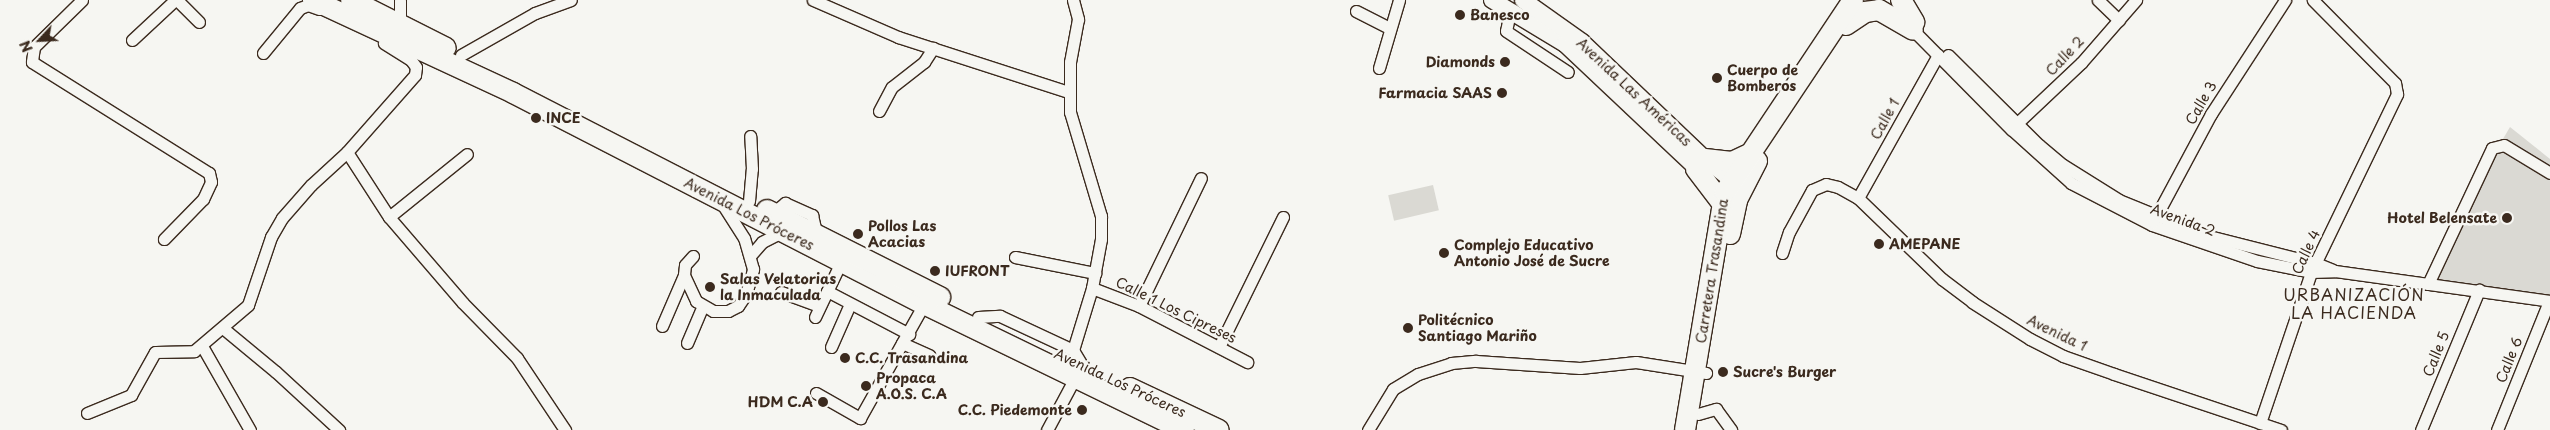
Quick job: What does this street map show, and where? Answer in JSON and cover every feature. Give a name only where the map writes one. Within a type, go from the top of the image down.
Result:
[{"type":"highway","name":"Avenida Los Próceres","points":[[351,0],[773,213],[816,232],[978,317],[1219,430]]},
{"type":"highway","name":"Carretera Trasandina","points":[[1697,422],[1701,372],[1731,192],[1747,155],[1853,0]]},
{"type":"highway","name":"Carretera Trasandina","points":[[1731,192],[1864,0]]},
{"type":"highway","points":[[1901,0],[1913,26]]},
{"type":"highway","name":"Avenida Los Próceres","points":[[323,6],[513,93],[924,304],[1077,364],[1177,429]]},
{"type":"highway","points":[[1846,26],[1864,12],[1879,10],[1913,26]]},
{"type":"highway","points":[[1700,164],[1732,162],[1747,155]]},
{"type":"highway","points":[[1700,164],[1731,192]]},
{"type":"highway","name":"Carretera Trasandina","points":[[1685,430],[1701,372]]},
{"type":"street","points":[[82,0],[34,47],[32,62],[209,173],[211,182],[203,199],[164,239]]},
{"type":"street","points":[[132,40],[176,0],[199,22]]},
{"type":"street","points":[[400,0],[400,24]]},
{"type":"street","points":[[461,55],[535,13],[571,0]]},
{"type":"street","points":[[814,0],[898,37],[1068,92]]},
{"type":"street","points":[[1047,430],[1077,364],[1102,239],[1101,216],[1072,126],[1068,92],[1078,19],[1072,0]]},
{"type":"street","points":[[1379,68],[1399,0]]},
{"type":"street","name":"Avenida Las Américas","points":[[1492,0],[1565,44],[1700,164]]},
{"type":"street","name":"Avenida Las Américas","points":[[1523,0],[1587,46],[1700,164]]},
{"type":"street","points":[[1883,0],[1913,26],[2014,126]]},
{"type":"street","points":[[1894,0],[1938,55],[2014,126],[2089,183],[2154,221],[2314,268],[2550,301]]},
{"type":"street","points":[[2098,0],[2119,20]]},
{"type":"street","name":"Calle 2","points":[[2014,126],[2081,63],[2136,0]]},
{"type":"street","name":"Calle 3","points":[[2154,221],[2211,114],[2285,0]]},
{"type":"street","name":"Calle 4","points":[[2260,423],[2314,268],[2396,101],[2395,83],[2313,0]]},
{"type":"street","points":[[87,413],[131,395],[156,352],[160,350],[194,351],[224,329],[248,305],[271,237],[282,218],[311,185],[347,152],[384,107],[408,86],[416,67],[396,49],[342,22],[323,6],[308,5],[300,8],[263,53]]},
{"type":"street","points":[[1356,11],[1390,28]]},
{"type":"street","points":[[1510,12],[1506,30],[1568,72]]},
{"type":"street","points":[[879,111],[892,88],[924,62],[933,48]]},
{"type":"street","name":"Calle 1","points":[[1858,198],[1938,55]]},
{"type":"street","points":[[749,201],[752,169],[750,136]]},
{"type":"street","points":[[2428,284],[2492,148],[2504,145],[2550,173]]},
{"type":"street","points":[[347,152],[389,217],[463,302],[517,358],[565,430]]},
{"type":"street","points":[[389,217],[467,154]]},
{"type":"street","points":[[1139,306],[1200,178]]},
{"type":"street","points":[[1782,253],[1789,232],[1812,190],[1826,184],[1858,198]]},
{"type":"street","points":[[693,256],[684,265],[684,275],[690,293],[702,307],[722,312],[738,306],[751,281],[750,256],[736,227],[718,198]]},
{"type":"street","name":"Avenida 1","points":[[1858,198],[1942,279],[1972,302],[2030,339],[2063,356],[2281,430]]},
{"type":"street","points":[[1219,347],[1283,217]]},
{"type":"street","points":[[736,227],[762,242]]},
{"type":"street","points":[[750,256],[762,242],[782,232]]},
{"type":"street","points":[[1015,256],[1095,273]]},
{"type":"street","points":[[781,292],[817,312],[841,262]]},
{"type":"street","points":[[662,326],[684,275]]},
{"type":"street","name":"Calle 1 Los Cipreses","points":[[1092,288],[1139,306],[1246,362]]},
{"type":"street","name":"Calle 5","points":[[2421,430],[2478,290]]},
{"type":"street","points":[[827,291],[905,338],[929,355]]},
{"type":"street","name":"Calle 6","points":[[2497,430],[2550,301]]},
{"type":"street","points":[[831,347],[850,304]]},
{"type":"street","points":[[816,393],[860,418],[924,304]]},
{"type":"street","points":[[687,343],[702,307]]},
{"type":"street","points":[[224,329],[276,372],[339,430]]},
{"type":"street","points":[[202,346],[250,430]]},
{"type":"street","points":[[1368,430],[1393,389],[1418,374],[1451,363],[1476,360],[1580,368],[1636,362],[1701,372]]},
{"type":"street","points":[[1697,422],[1716,409],[1731,430]]},
{"type":"shaded area","name":"Hotel Belensate","points":[[2510,127],[2550,159],[2550,307],[2440,291],[2437,275],[2490,161]]},
{"type":"shaded area","points":[[1433,185],[1439,210],[1394,221],[1388,195]]},
{"type":"place","name":"Banesco","points":[[1460,15]]},
{"type":"place","name":"Diamonds","points":[[1505,62]]},
{"type":"place","name":"Cuerpo de Bomberos","points":[[1717,78]]},
{"type":"place","name":"Farmacia SAAS","points":[[1502,93]]},
{"type":"place","name":"INCE","points":[[536,118]]},
{"type":"place","name":"Hotel Belensate","points":[[2507,218]]},
{"type":"place","name":"Pollos Las Acacias","points":[[858,234]]},
{"type":"place","name":"AMEPANE","points":[[1879,244]]},
{"type":"place","name":"Complejo Educativo Antonio José de Sucre","points":[[1444,253]]},
{"type":"place","name":"IUFRONT","points":[[935,271]]},
{"type":"place","name":"Salas Velatorias la Inmaculada","points":[[710,287]]},
{"type":"place","name":"Politécnico Santiago Mariño","points":[[1408,328]]},
{"type":"place","name":"C.C. Trasandina","points":[[845,358]]},
{"type":"place","name":"Sucre's Burger","points":[[1723,372]]},
{"type":"place","name":"Propaca A.O.S. C.A","points":[[866,386]]},
{"type":"place","name":"HDM C.A","points":[[823,402]]},
{"type":"place","name":"C.C. Piedemonte","points":[[1082,410]]},
{"type":"district","name":"URBANIZACIÓN LA HACIENDA","points":[[2354,303]]}]
